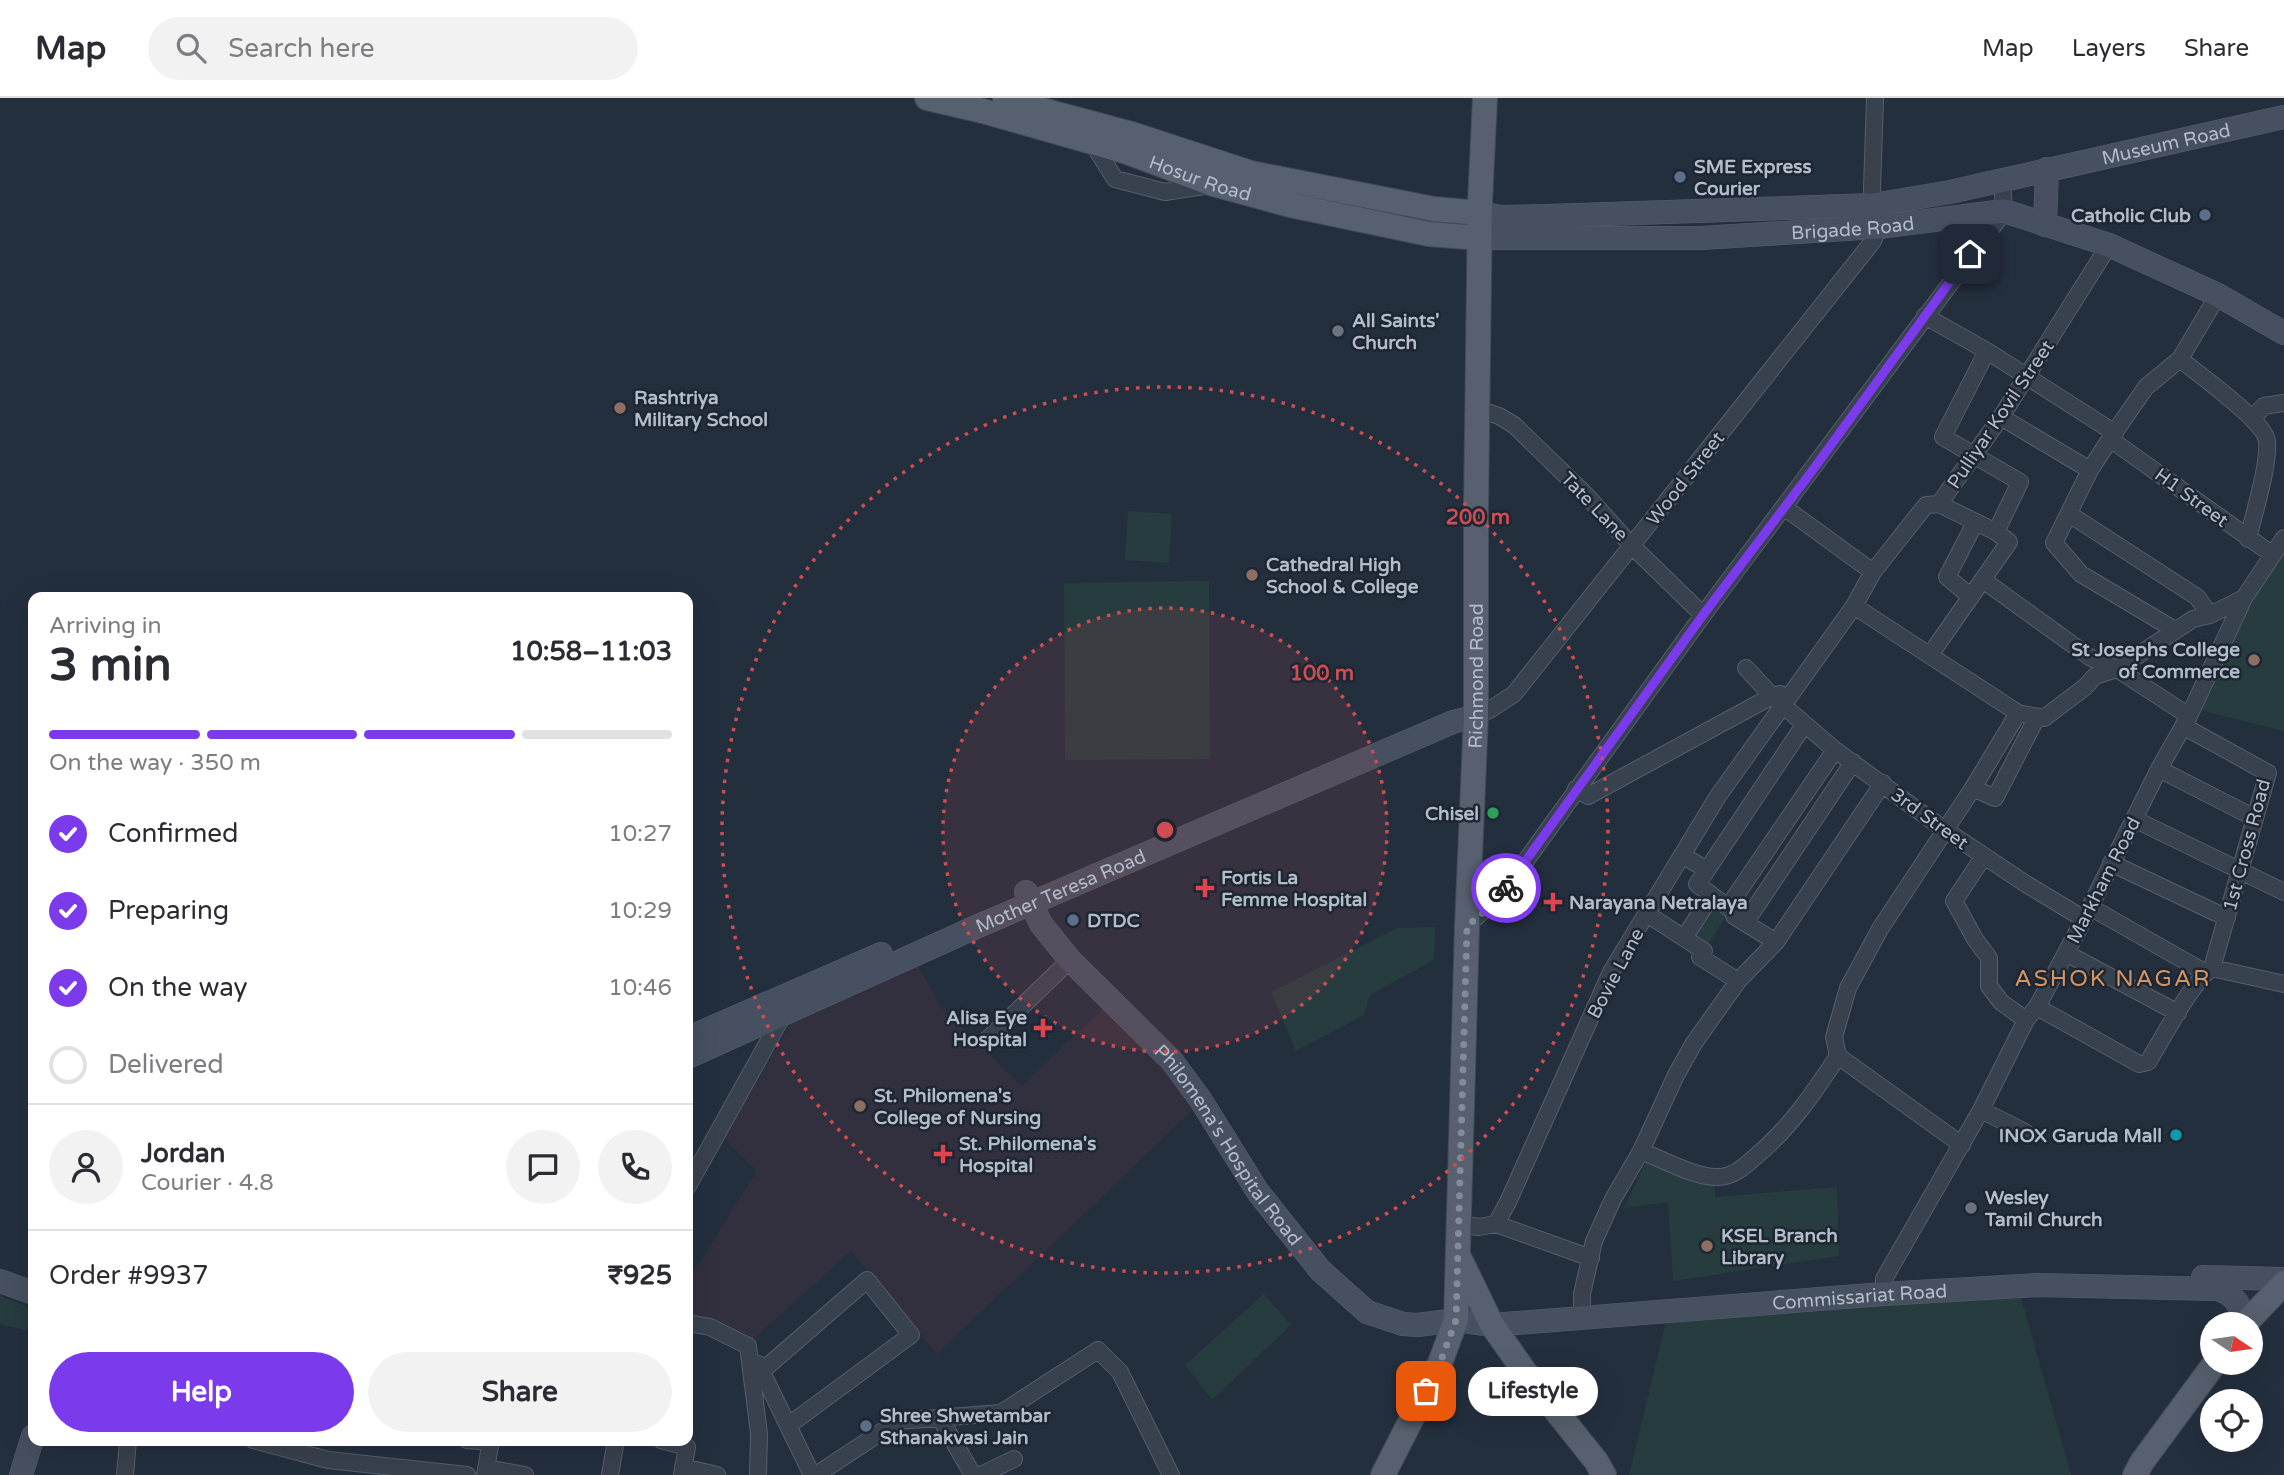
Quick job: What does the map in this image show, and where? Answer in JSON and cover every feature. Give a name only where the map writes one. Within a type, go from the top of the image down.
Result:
[{"type":"main road","name":"Hosur Road","points":[[927,98],[1046,112],[1090,141],[1213,184],[1290,205],[1429,234],[1479,238]]},
{"type":"main road","name":"Hosur Road","points":[[998,98],[1132,134],[1251,173],[1434,209],[1480,213]]},
{"type":"main road","name":"Richmond Road","points":[[1383,1475],[1440,1363],[1456,1320],[1476,710],[1475,508],[1480,179],[1485,98]]},
{"type":"main road","name":"Museum Road","points":[[2047,169],[2284,117]]},
{"type":"main road","points":[[2045,225],[2047,169]]},
{"type":"main road","name":"Brigade Road","points":[[1479,238],[1700,238],[1876,216],[1934,195],[2047,169]]},
{"type":"main road","points":[[1434,209],[1458,199],[1480,179]]},
{"type":"main road","name":"Brigade Road","points":[[1480,213],[1501,217],[1876,216],[1964,215],[2004,211],[2109,245],[2218,295],[2284,333]]},
{"type":"main road","name":"Mother Teresa Road","points":[[693,1036],[1453,722],[1476,710]]},
{"type":"main road","name":"Mother Teresa Road","points":[[693,1055],[976,927],[1029,898]]},
{"type":"main road","name":"Philomena's Hospital Road","points":[[1029,898],[1041,924],[1070,960],[1172,1061],[1200,1099],[1258,1192],[1320,1270],[1367,1312],[1403,1324],[1418,1325],[1456,1320]]},
{"type":"main road","name":"Richmond Road","points":[[1459,1255],[1488,1317],[1525,1372],[1596,1461],[1604,1475]]},
{"type":"main road","name":"Commissariat Road","points":[[1456,1320],[2043,1274],[2217,1283],[2284,1281]]},
{"type":"main road","points":[[0,1281],[28,1291]]},
{"type":"main road","points":[[2256,1312],[2284,1281]]},
{"type":"main road","points":[[2217,1283],[2243,1312]]},
{"type":"main road","name":"Commissariat Road","points":[[1488,1317],[1582,1306],[1884,1286]]},
{"type":"main road","points":[[2135,1475],[2205,1376]]},
{"type":"main road","points":[[21,1475],[30,1446]]},
{"type":"street","points":[[1875,98],[1872,189],[1876,216]]},
{"type":"street","points":[[1467,926],[1504,891],[1703,615],[2004,211],[2002,180]]},
{"type":"street","points":[[1964,215],[1971,246],[1970,254]]},
{"type":"street","name":"Wood Street","points":[[1476,710],[1491,709],[1514,694],[1873,242],[1876,216]]},
{"type":"street","name":"Pulliyar Kovil Street","points":[[1777,701],[1793,691],[1854,606],[1872,572],[1926,505],[1940,504],[2001,417],[2109,245]]},
{"type":"street","points":[[2175,631],[2081,574],[2054,544],[2090,470],[2146,387],[2180,359],[2218,295]]},
{"type":"street","name":"H1 Street","points":[[1925,316],[2027,376],[2273,555]]},
{"type":"street","points":[[1987,351],[1942,437],[2020,482],[1996,532]]},
{"type":"street","points":[[2180,359],[2252,419],[2267,439],[2265,463],[2248,539]]},
{"type":"street","points":[[2252,419],[2264,406],[2284,403]]},
{"type":"street","name":"Tate Lane","points":[[1478,409],[1499,416],[1514,425],[1703,615]]},
{"type":"street","points":[[2001,417],[2090,470]]},
{"type":"street","points":[[1930,655],[2009,542],[1996,532],[1940,504]]},
{"type":"street","points":[[1785,508],[1872,572]]},
{"type":"street","points":[[2069,514],[2197,597],[2210,615]]},
{"type":"street","points":[[1971,597],[1947,578],[1975,523]]},
{"type":"street","name":"Markham Road","points":[[1884,1286],[2087,913],[2186,721],[2244,598],[2284,538]]},
{"type":"street","points":[[1983,580],[2091,658],[2117,669],[2186,721]]},
{"type":"street","points":[[1854,606],[2018,713],[2044,718],[2085,687],[2095,676],[2117,669],[2193,619],[2210,615],[2244,598]]},
{"type":"street","name":"3rd Street","points":[[1746,668],[1777,701],[1835,750],[1984,856],[2087,913],[2209,970],[2284,984]]},
{"type":"street","points":[[1576,789],[1588,796],[1777,701]]},
{"type":"street","name":"Bovie Lane","points":[[1496,1224],[1611,972],[1777,701]]},
{"type":"street","points":[[1962,1145],[1838,1056],[1834,1037],[1848,988],[1880,929],[1973,788],[2018,713]]},
{"type":"street","points":[[1973,788],[1995,798],[2037,717]]},
{"type":"street","name":"1st Cross Road","points":[[2032,1013],[2140,1064],[2148,1062],[2209,970],[2227,918],[2247,873],[2255,818],[2268,773],[2186,721]]},
{"type":"street","points":[[1776,942],[1734,916],[1733,911],[1697,884],[1804,725]]},
{"type":"street","points":[[1728,907],[1835,750]]},
{"type":"street","points":[[1745,923],[1853,762]]},
{"type":"street","points":[[2159,769],[2255,818]]},
{"type":"street","points":[[1582,1306],[1582,1294],[1594,1241],[1694,1043],[1738,981],[1776,942],[1883,783]]},
{"type":"street","points":[[2134,819],[2247,873]]},
{"type":"street","points":[[1682,855],[1707,870]]},
{"type":"street","points":[[1984,856],[1954,901],[1989,958],[1989,986],[2001,1002],[2032,1013]]},
{"type":"street","points":[[2111,863],[2227,918]]},
{"type":"street","name":"1st Cross Road","points":[[2247,873],[2284,892]]},
{"type":"street","points":[[1684,938],[1712,895]]},
{"type":"street","points":[[1647,914],[1704,951],[1700,957],[1738,981]]},
{"type":"street","points":[[2066,953],[2178,1013]]},
{"type":"street","points":[[988,1039],[1070,960]]},
{"type":"street","points":[[693,1177],[783,1015]]},
{"type":"street","points":[[1641,1151],[1698,1173],[1718,1177],[1738,1171],[1784,1132],[1803,1109],[1838,1056]]},
{"type":"street","points":[[1981,1110],[2025,1132]]},
{"type":"street","points":[[1460,1224],[1479,1227],[1496,1224],[1591,1258]]},
{"type":"street","points":[[762,1371],[867,1280],[911,1335],[789,1425]]},
{"type":"street","points":[[693,1324],[710,1327],[748,1346],[814,1475],[898,1421],[1001,1413],[1098,1350],[1120,1372],[1171,1475]]},
{"type":"street","points":[[748,1346],[760,1434],[758,1475]]},
{"type":"street","points":[[940,1418],[973,1475]]},
{"type":"street","points":[[125,1475],[127,1446]]},
{"type":"street","points":[[272,1446],[340,1468],[467,1475]]},
{"type":"street","points":[[490,1446],[486,1472],[524,1475]]},
{"type":"street","points":[[610,1475],[615,1446]]},
{"type":"street","points":[[683,1446],[687,1447],[683,1471],[717,1475]]},
{"type":"street","points":[[981,1475],[1014,1459]]},
{"type":"shaded area","name":"St. Philomena's Hospital","points":[[917,964],[941,1007],[1022,1086],[1105,1006],[1197,1106],[937,1354],[851,1251],[749,1343],[693,1320],[693,1273],[757,1171],[724,1138],[794,1018]]},
{"type":"green space","points":[[1128,511],[1172,514],[1169,563],[1125,560]]},
{"type":"green space","name":"St Josephs College of Commerce","points":[[2284,551],[2284,731],[2200,710],[2246,610]]},
{"type":"green space","points":[[1209,581],[1210,759],[1065,760],[1064,583]]},
{"type":"green space","points":[[1706,903],[1726,916],[1704,951],[1684,938]]},
{"type":"green space","points":[[1435,927],[1434,960],[1370,995],[1364,1015],[1296,1051],[1271,992],[1397,928]]},
{"type":"green space","points":[[1651,1151],[1715,1178],[1715,1197],[1837,1187],[1839,1256],[1673,1281],[1668,1202],[1624,1208]]},
{"type":"green space","points":[[1264,1294],[1291,1325],[1212,1400],[1185,1365]]},
{"type":"green space","points":[[0,1296],[28,1309],[28,1331],[0,1324]]},
{"type":"green space","points":[[2021,1297],[2071,1475],[1629,1475],[1666,1321]]},
{"type":"way so far","points":[[1426,1391],[1456,1320],[1467,926],[1491,906],[1506,888]]},
{"type":"place","name":"SME Express Courier","points":[[1680,177]]},
{"type":"place","name":"Catholic Club","points":[[2205,215]]},
{"type":"place","name":"All Saints' Church","points":[[1338,331]]},
{"type":"place","name":"Rashtriya Military School","points":[[620,408]]},
{"type":"place","name":"Cathedral High School & College","points":[[1252,575]]},
{"type":"place","name":"St Josephs College of Commerce","points":[[2254,660]]},
{"type":"place","name":"Chisel","points":[[1493,813]]},
{"type":"place","name":"Fortis La Femme Hospital","points":[[1205,888]]},
{"type":"place","name":"Narayana Netralaya","points":[[1553,902]]},
{"type":"place","name":"DTDC","points":[[1073,920]]},
{"type":"place","name":"Alisa Eye Hospital","points":[[1043,1028]]},
{"type":"place","name":"St. Philomena's College of Nursing","points":[[860,1106]]},
{"type":"place","name":"INOX Garuda Mall","points":[[2176,1135]]},
{"type":"place","name":"St. Philomena's Hospital","points":[[943,1154]]},
{"type":"place","name":"Wesley Tamil Church","points":[[1971,1208]]},
{"type":"place","name":"KSEL Branch Library","points":[[1707,1246]]},
{"type":"place","name":"Lifestyle","points":[[1426,1391]]},
{"type":"place","name":"Shree Shwetambar Sthanakvasi Jain","points":[[866,1426]]},
{"type":"district","name":"ASHOK NAGAR","points":[[2113,978]]},
{"type":"route","points":[[1506,888],[1703,615],[1970,254]]}]
